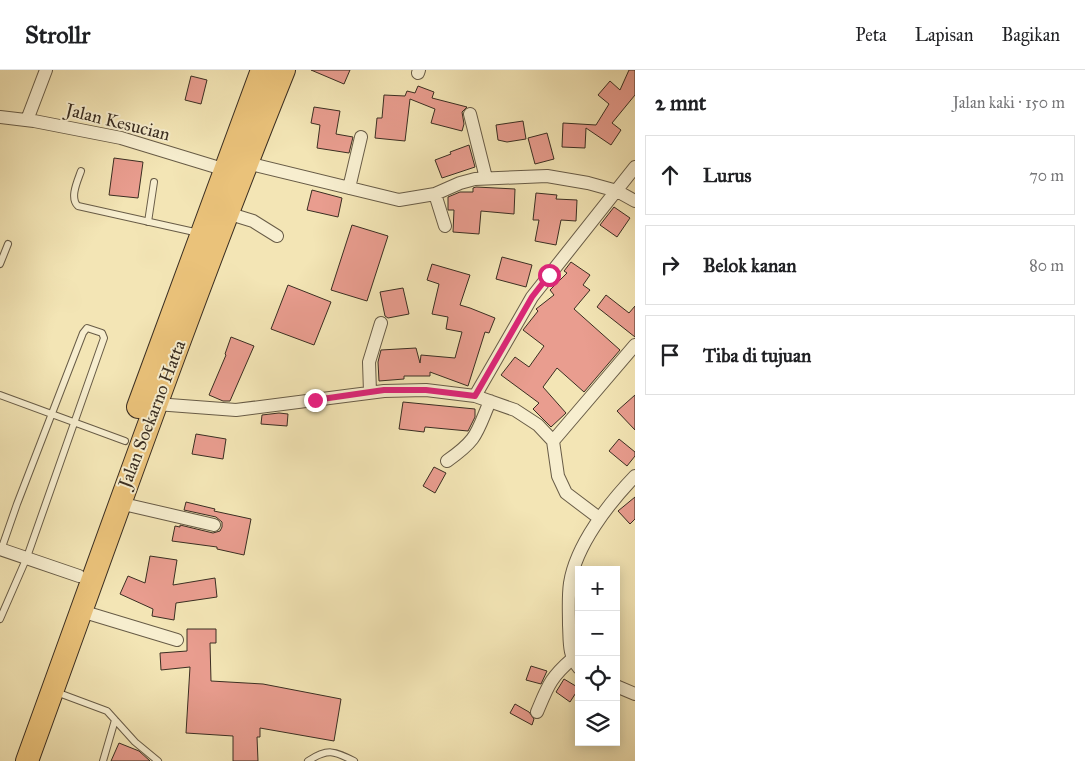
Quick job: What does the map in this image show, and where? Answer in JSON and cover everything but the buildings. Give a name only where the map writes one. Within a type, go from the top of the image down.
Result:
[{"type":"highway","name":"Jalan Soekarno Hatta","points":[[28,761],[119,503],[227,213],[236,166],[262,70]]},
{"type":"highway","name":"Jalan Soekarno Hatta","points":[[11,761],[79,576],[125,441],[202,234],[284,70]]},
{"type":"street","points":[[28,120],[46,70]]},
{"type":"street","points":[[470,114],[486,178]]},
{"type":"street","name":"Jalan Kesucian","points":[[0,118],[28,120],[121,138],[236,166],[350,188],[398,200],[435,194],[468,180],[547,176],[588,183],[617,191],[635,202]]},
{"type":"street","points":[[350,188],[361,137]]},
{"type":"street","points":[[475,396],[532,297],[635,167]]},
{"type":"street","points":[[435,194],[445,226]]},
{"type":"street","points":[[227,213],[253,221],[277,236]]},
{"type":"street","points":[[370,392],[369,362],[381,323]]},
{"type":"street","points":[[553,441],[635,345]]},
{"type":"street","points":[[156,404],[236,410],[370,392],[426,390],[475,396],[516,410],[538,425],[553,441],[558,476],[566,494],[599,518]]},
{"type":"street","points":[[447,461],[465,449],[474,440],[490,401]]},
{"type":"street","points":[[537,712],[550,682],[558,671],[575,664],[570,647],[570,583],[574,568],[599,518],[635,476]]},
{"type":"street","points":[[119,503],[214,526]]},
{"type":"street","points":[[0,551],[27,557],[79,576]]},
{"type":"street","points":[[81,611],[178,640]]},
{"type":"street","points":[[620,687],[633,689]]},
{"type":"lane","points":[[81,171],[74,197],[75,203],[78,206],[202,234]]},
{"type":"lane","points":[[148,222],[154,182]]},
{"type":"lane","points":[[0,264],[8,244]]},
{"type":"lane","points":[[0,551],[83,333],[87,328],[102,333],[104,338],[27,557],[0,619]]},
{"type":"lane","points":[[0,395],[125,441]]},
{"type":"lane","points":[[53,691],[108,711],[135,742],[158,761]]},
{"type":"lane","points":[[103,761],[115,720]]},
{"type":"lane","points":[[308,761],[321,752],[330,751],[354,761]]},
{"type":"route","points":[[315,400],[384,390],[426,390],[475,396],[520,316],[549,275]]}]
